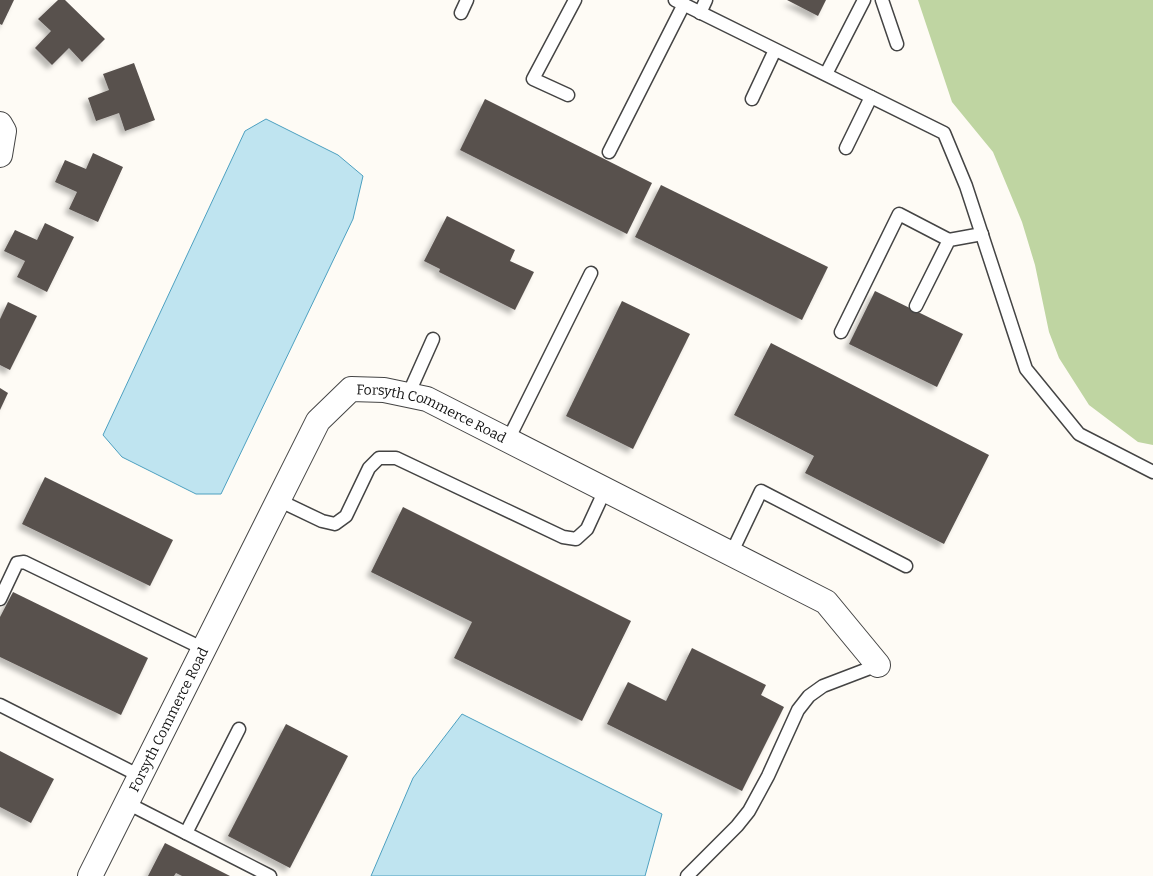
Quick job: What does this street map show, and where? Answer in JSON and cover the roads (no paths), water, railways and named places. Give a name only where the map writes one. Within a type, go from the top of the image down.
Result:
[{"type":"street","points":[[0,155],[2,127]]},
{"type":"street","name":"Forsyth Commerce Road","points":[[90,876],[318,421],[351,389],[384,390],[427,399],[826,602],[878,665]]},
{"type":"lane","points":[[461,13],[467,0]]},
{"type":"lane","points":[[568,96],[533,79],[575,0]]},
{"type":"lane","points":[[700,13],[706,0]]},
{"type":"lane","points":[[826,74],[864,0]]},
{"type":"lane","points":[[882,0],[897,44]]},
{"type":"lane","points":[[609,152],[679,2],[944,133],[966,186],[1026,369],[1080,434],[1153,472]]},
{"type":"lane","points":[[752,99],[775,50]]},
{"type":"lane","points":[[846,148],[871,97]]},
{"type":"lane","points":[[841,332],[898,214],[949,240],[982,234]]},
{"type":"lane","points":[[916,306],[949,240]]},
{"type":"lane","points":[[508,440],[591,273]]},
{"type":"lane","points":[[408,395],[433,339]]},
{"type":"lane","points":[[278,500],[322,521],[336,524],[346,516],[369,468],[379,458],[396,458],[563,537],[576,539],[586,529],[605,490]]},
{"type":"lane","points":[[731,554],[761,491],[906,566]]},
{"type":"lane","points":[[0,599],[17,563],[24,562],[204,649]]},
{"type":"lane","points":[[687,876],[737,826],[749,811],[768,776],[798,710],[809,696],[822,686],[878,665]]},
{"type":"lane","points":[[0,706],[140,776]]},
{"type":"lane","points":[[186,833],[239,729]]},
{"type":"lane","points":[[127,803],[270,876]]},
{"type":"water","points":[[266,119],[338,155],[363,176],[353,219],[221,494],[196,494],[122,457],[103,435],[245,131]]},
{"type":"water","points":[[462,714],[662,814],[645,876],[371,876],[413,778]]}]
